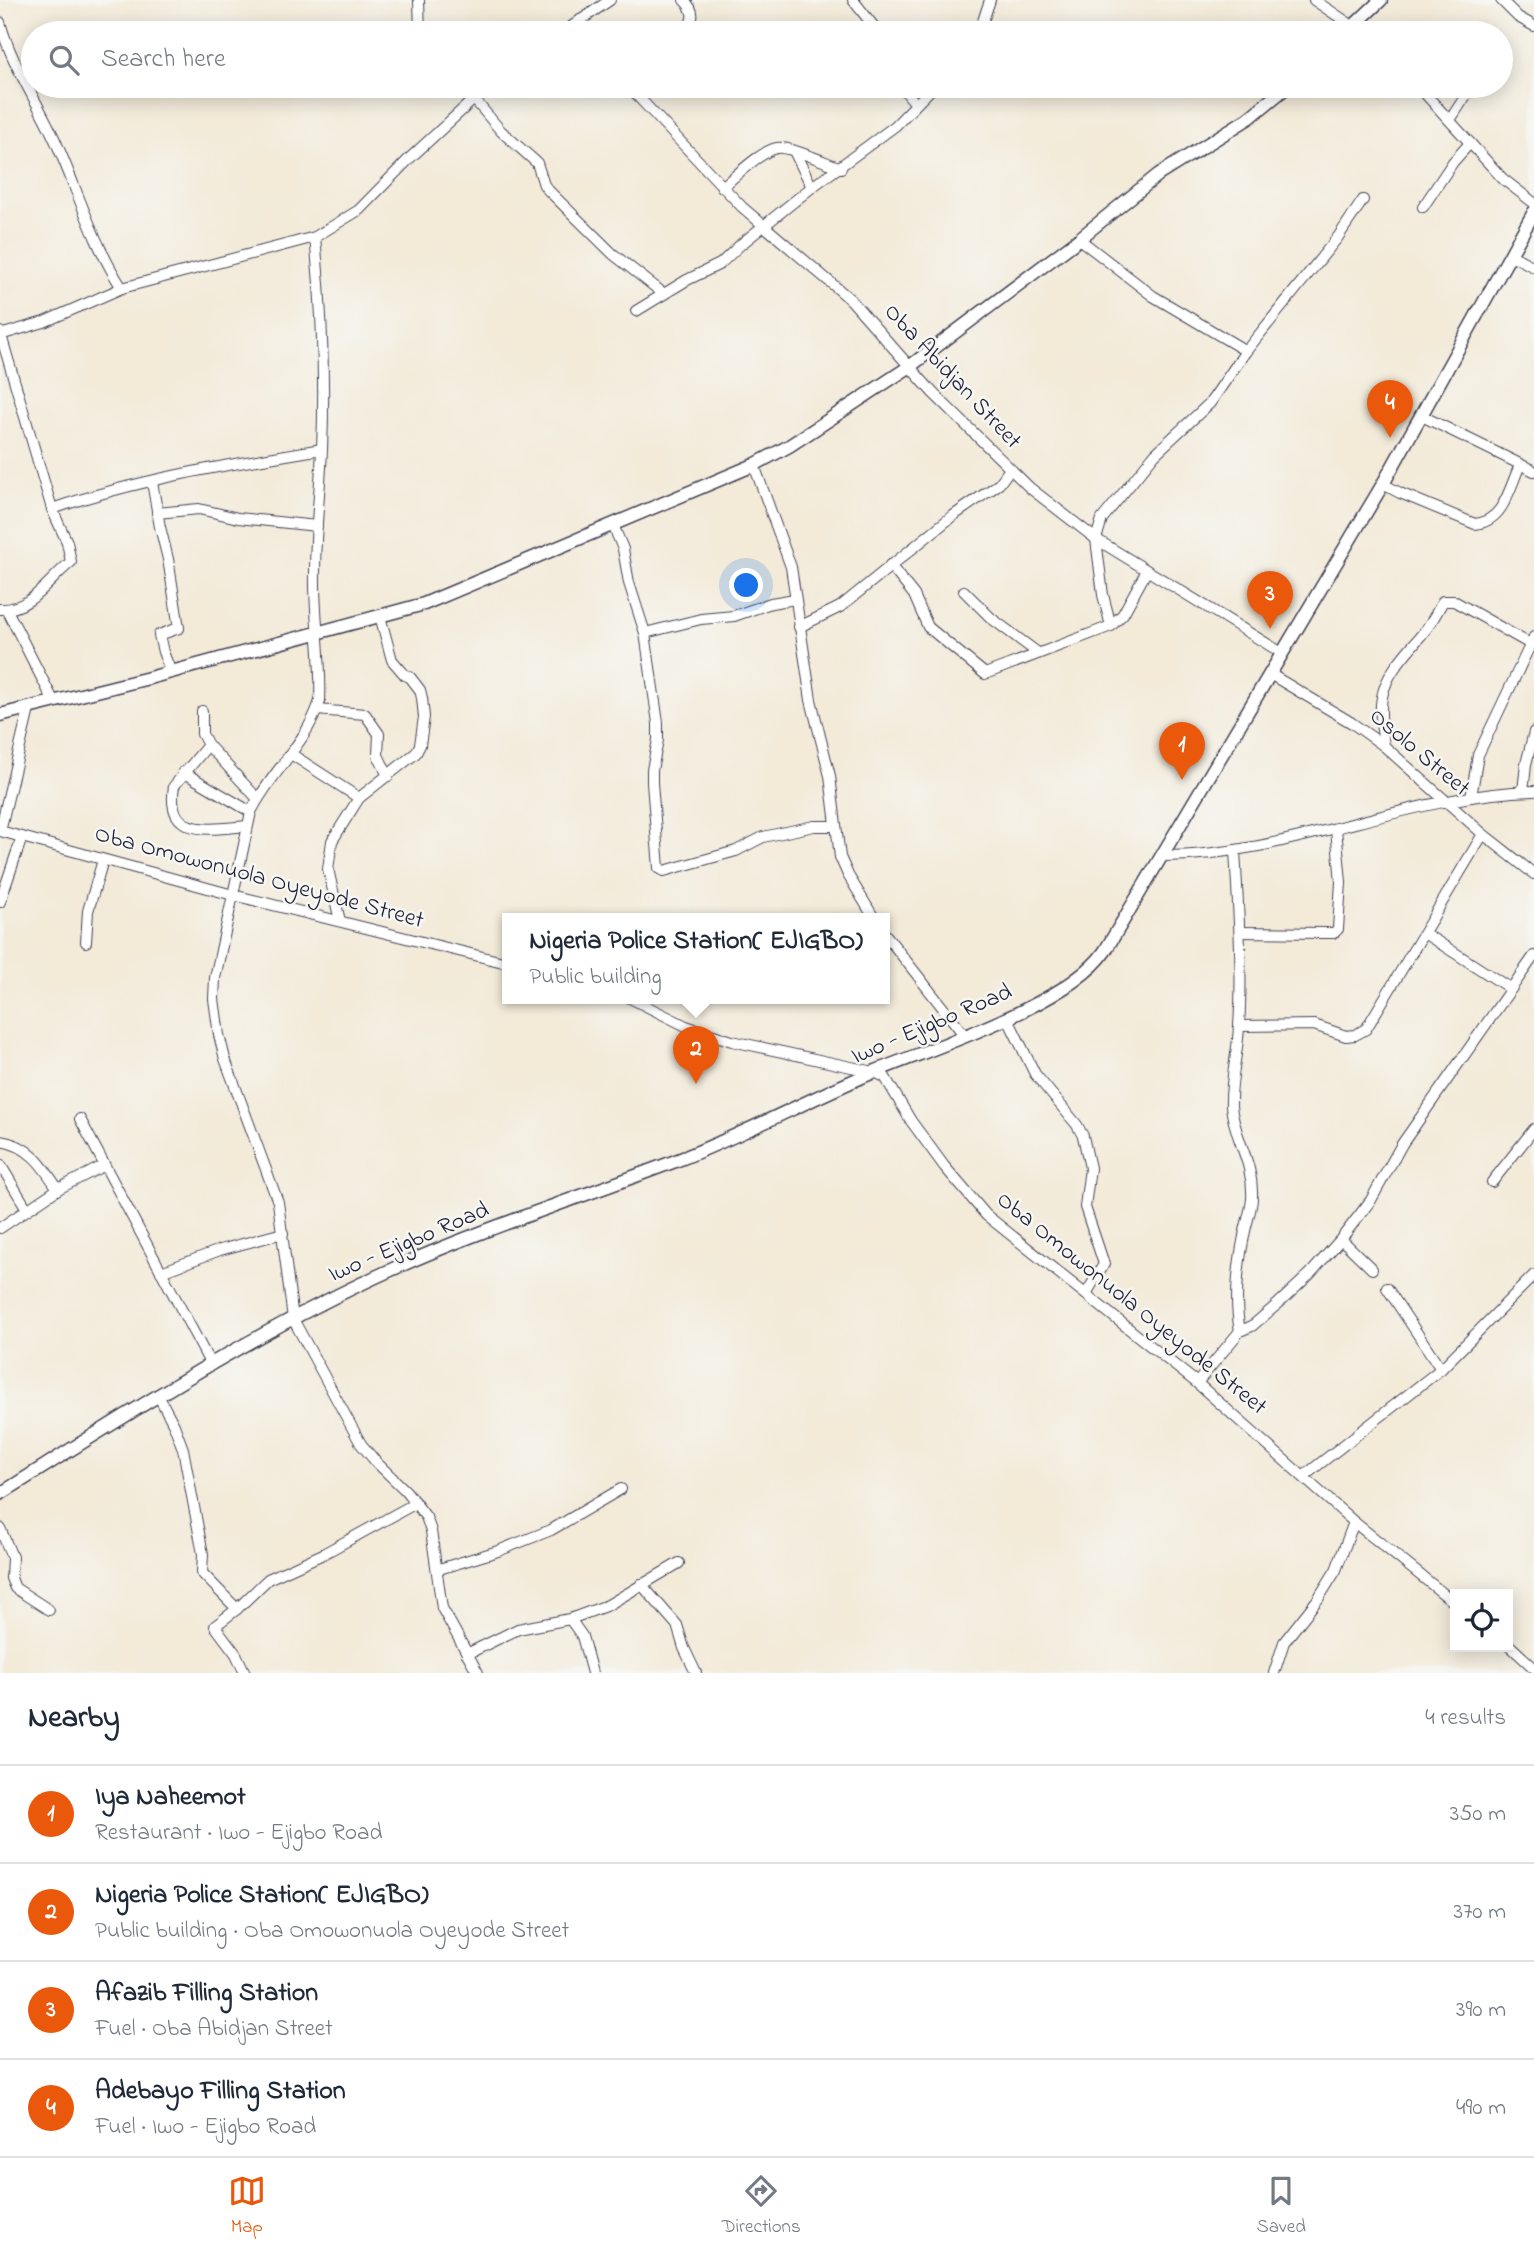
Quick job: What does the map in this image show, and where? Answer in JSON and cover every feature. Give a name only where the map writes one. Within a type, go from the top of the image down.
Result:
[{"type":"main road","points":[[1363,21],[1381,0]]},
{"type":"main road","points":[[0,715],[319,633],[449,595],[754,465],[789,446],[909,368],[1079,239],[1158,175],[1249,118],[1273,98]]},
{"type":"main road","name":"Iwo - Ejigbo Road","points":[[0,1494],[158,1395],[293,1319],[392,1269],[540,1210],[681,1159],[874,1072],[1007,1017],[1081,976],[1098,960],[1383,484],[1534,212]]},
{"type":"street","points":[[419,0],[420,21]]},
{"type":"street","points":[[580,20],[610,0]]},
{"type":"street","points":[[684,0],[693,13],[692,21]]},
{"type":"street","points":[[853,0],[869,21]]},
{"type":"street","points":[[983,21],[990,0]]},
{"type":"street","points":[[1314,0],[1341,21]]},
{"type":"street","points":[[1501,0],[1518,17],[1534,26]]},
{"type":"street","points":[[0,22],[3,43],[21,77]]},
{"type":"street","points":[[33,98],[54,138],[100,248],[122,288]]},
{"type":"street","name":"Oba Abidjan Street","points":[[640,98],[722,187],[851,300],[909,368],[1030,488],[1096,539],[1146,572],[1282,653]]},
{"type":"street","points":[[911,98],[916,104]]},
{"type":"street","points":[[636,311],[720,264],[812,187],[895,126],[922,98]]},
{"type":"street","points":[[1429,98],[1503,179],[1534,203]]},
{"type":"street","points":[[1450,120],[1464,98]]},
{"type":"street","points":[[54,702],[3,610],[37,596],[60,570],[71,562],[67,542],[52,509],[0,334],[44,322],[122,288],[315,237],[359,210],[474,99],[501,131],[537,163],[544,185],[549,191],[613,254],[664,294]]},
{"type":"street","points":[[1423,207],[1453,162],[1470,143]]},
{"type":"street","points":[[722,187],[776,148],[794,151],[841,167]]},
{"type":"street","points":[[794,151],[812,187]]},
{"type":"street","points":[[1111,626],[1103,595],[1096,539],[1102,519],[1155,454],[1210,403],[1247,351],[1338,237],[1363,200]]},
{"type":"street","points":[[315,237],[323,328],[322,449],[315,583],[320,691],[317,710],[291,754],[257,798],[251,812],[215,978],[215,1014],[225,1059],[275,1191],[293,1319],[361,1444],[416,1503],[432,1531],[442,1608],[478,1673]]},
{"type":"street","points":[[1079,239],[1153,296],[1247,351]]},
{"type":"street","points":[[1510,255],[1534,267]]},
{"type":"street","points":[[1422,416],[1534,471]]},
{"type":"street","points":[[52,509],[116,489],[209,468],[322,449]]},
{"type":"street","points":[[754,465],[791,567],[811,700],[830,776],[840,857],[871,913]]},
{"type":"street","points":[[1383,484],[1475,524],[1487,522],[1497,514],[1520,465]]},
{"type":"street","points":[[799,627],[840,607],[950,518],[999,484],[1010,469]]},
{"type":"street","points":[[152,482],[169,559],[179,628],[159,635],[172,672]]},
{"type":"street","points":[[157,513],[199,509],[238,518],[317,526]]},
{"type":"street","points":[[613,526],[623,549],[629,583],[645,634],[658,723],[652,783],[659,868],[664,871],[736,851],[763,837],[814,826],[836,826]]},
{"type":"street","points":[[890,565],[914,595],[929,627],[982,672],[989,673],[1111,626],[1122,614],[1146,572]]},
{"type":"street","points":[[964,591],[991,618],[1038,653]]},
{"type":"street","points":[[645,634],[701,619],[734,616],[771,603],[795,599]]},
{"type":"street","points":[[1384,746],[1382,695],[1405,652],[1435,617],[1443,601],[1454,601],[1533,639],[1478,755],[1471,797]]},
{"type":"street","points":[[340,921],[328,864],[332,841],[359,798],[416,753],[420,745],[424,717],[420,691],[392,660],[380,616]]},
{"type":"street","name":"Osolo Street","points":[[1270,674],[1352,723],[1384,746],[1483,834],[1534,874]]},
{"type":"street","points":[[0,831],[29,709]]},
{"type":"street","points":[[317,710],[365,714],[379,734],[378,755],[388,776]]},
{"type":"street","points":[[202,711],[202,734],[208,745],[257,798]]},
{"type":"street","points":[[1161,856],[1194,856],[1235,850],[1446,802],[1529,791],[1526,764],[1534,732]]},
{"type":"street","points":[[208,745],[174,786],[174,812],[178,820],[196,829],[247,826]]},
{"type":"street","points":[[291,754],[359,798]]},
{"type":"street","points":[[183,772],[251,812]]},
{"type":"street","points":[[1240,932],[1334,933],[1338,929],[1341,882],[1336,829]]},
{"type":"street","name":"Oba Omowonuola Oyeyode Street","points":[[0,831],[233,895],[502,961]]},
{"type":"street","points":[[1240,1027],[1314,1025],[1346,1036],[1366,1029],[1483,834]]},
{"type":"street","points":[[0,902],[22,837]]},
{"type":"street","points":[[1235,850],[1240,932],[1240,1027],[1231,1109],[1250,1164],[1252,1192],[1241,1254],[1238,1294],[1240,1331]]},
{"type":"street","points":[[86,942],[88,911],[103,860]]},
{"type":"street","points":[[1424,933],[1511,989]]},
{"type":"street","points":[[890,940],[965,1036]]},
{"type":"street","points":[[1197,1383],[1240,1331],[1252,1326],[1279,1303],[1341,1239],[1371,1200],[1402,1143],[1534,956]]},
{"type":"street","points":[[642,1004],[686,1026],[732,1041],[874,1072]]},
{"type":"street","points":[[1007,1017],[1035,1074],[1083,1136],[1090,1168],[1085,1207],[1104,1264],[1086,1294]]},
{"type":"street","name":"Oba Omowonuola Oyeyode Street","points":[[874,1072],[885,1077],[924,1139],[986,1215],[1197,1383],[1354,1522],[1450,1598]]},
{"type":"street","points":[[80,1119],[211,1365]]},
{"type":"street","points":[[1492,1182],[1534,1129]]},
{"type":"street","points":[[0,1141],[29,1151],[39,1160],[58,1189]]},
{"type":"street","points":[[0,1164],[27,1209]]},
{"type":"street","points":[[0,1228],[58,1189],[103,1166]]},
{"type":"street","points":[[161,1272],[220,1250],[283,1233]]},
{"type":"street","points":[[1341,1239],[1372,1269]]},
{"type":"street","points":[[1304,1476],[1441,1368],[1534,1275]]},
{"type":"street","points":[[1387,1288],[1441,1368]]},
{"type":"street","points":[[158,1395],[174,1424],[183,1449],[202,1554],[202,1573],[237,1609]]},
{"type":"street","points":[[439,1570],[542,1534],[621,1489]]},
{"type":"street","points":[[245,1673],[236,1654],[215,1626],[268,1579],[323,1554],[416,1503]]},
{"type":"street","points":[[1274,1673],[1284,1642],[1322,1593],[1336,1570],[1354,1522]]},
{"type":"street","points":[[0,1528],[12,1557],[11,1578],[15,1588],[49,1610]]},
{"type":"street","points":[[467,1654],[518,1629],[570,1619],[608,1605],[679,1563]]},
{"type":"street","points":[[641,1584],[677,1625],[696,1673]]},
{"type":"street","points":[[570,1619],[582,1636],[592,1673]]},
{"type":"street","points":[[1513,1649],[1534,1668]]},
{"type":"place","name":"Adebayo Filling Station","points":[[1390,438]]},
{"type":"place","name":"Afazib Filling Station","points":[[1270,629]]},
{"type":"place","name":"Iya Naheemot","points":[[1182,780]]},
{"type":"place","name":"Nigeria Police Station( EJIGBO)","points":[[696,1084]]}]
